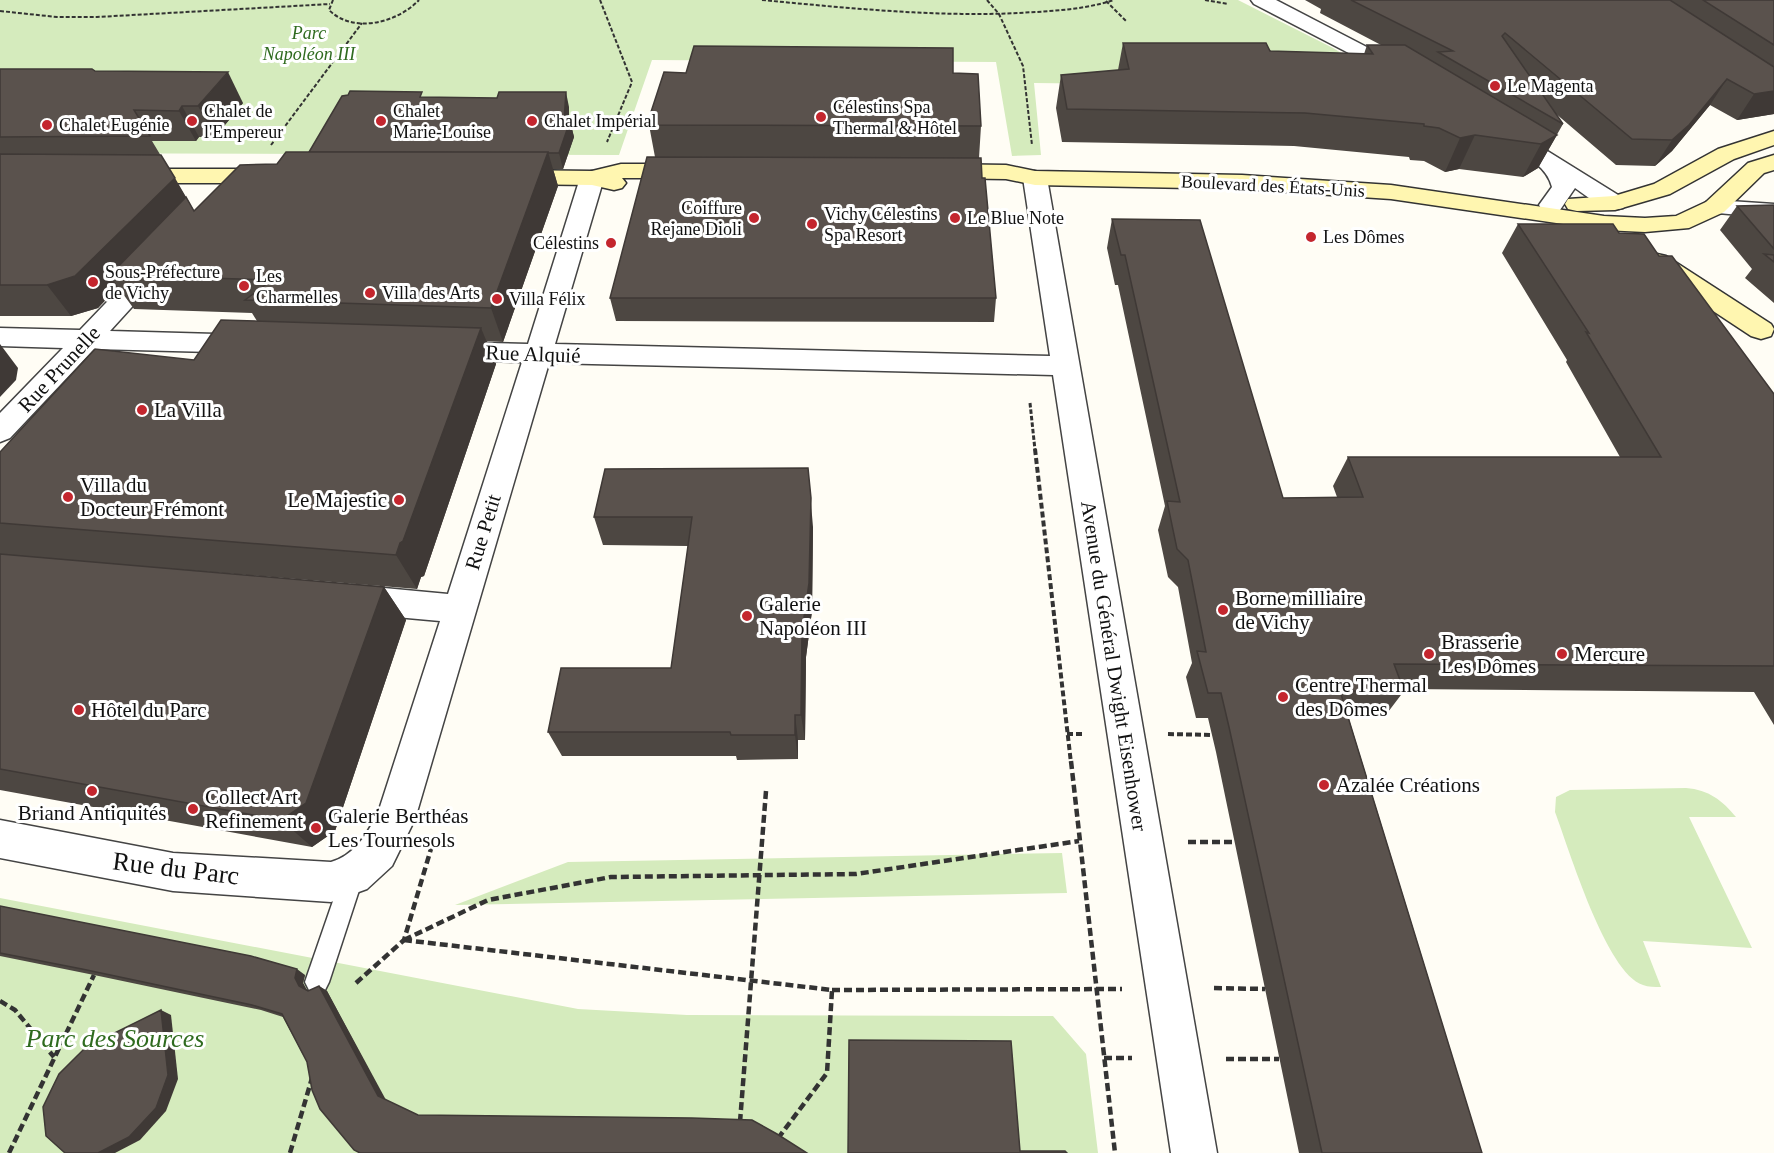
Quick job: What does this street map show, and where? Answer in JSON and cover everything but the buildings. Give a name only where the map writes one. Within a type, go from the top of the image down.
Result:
[{"type":"main road","points":[[1634,235],[1662,189],[1726,154],[1774,138]]},
{"type":"main road","points":[[1634,235],[1680,223],[1715,207],[1756,168],[1774,162]]},
{"type":"main road","points":[[104,176],[297,176]]},
{"type":"main road","points":[[492,177],[592,177],[617,184],[710,178]]},
{"type":"main road","name":"Boulevard des États-Unis","points":[[916,178],[1008,184],[1035,178],[1242,182],[1391,192],[1509,208],[1634,235]]},
{"type":"main road","name":"Boulevard des États-Unis","points":[[1509,208],[1551,205],[1634,235],[1767,336]]},
{"type":"street","points":[[1261,0],[1419,82]]},
{"type":"street","points":[[1489,125],[1550,162],[1634,235]]},
{"type":"street","points":[[1550,162],[1561,176],[1564,187],[1551,205]]},
{"type":"street","points":[[215,204],[241,176]]},
{"type":"street","name":"Rue Petit","points":[[353,874],[378,854],[396,819],[592,177]]},
{"type":"street","name":"Avenue du Général Dwight Eisenhower","points":[[1035,178],[1194,1153]]},
{"type":"street","points":[[1715,207],[1774,211]]},
{"type":"street","name":"Rue Prunelle","points":[[0,431],[174,247]]},
{"type":"street","points":[[0,337],[278,345]]},
{"type":"street","name":"Rue Alquié","points":[[418,350],[1065,366]]},
{"type":"street","points":[[321,597],[460,609]]},
{"type":"street","name":"Rue du Parc","points":[[0,839],[173,872],[331,882],[353,874]]},
{"type":"lane","points":[[317,982],[353,874]]},
{"type":"path","points":[[333,0],[329,10],[338,19],[362,23],[393,18],[406,12],[419,0]]},
{"type":"path","points":[[600,0],[632,82],[605,146]]},
{"type":"path","points":[[762,0],[852,9],[963,15],[1055,10],[1114,0]]},
{"type":"path","points":[[987,0],[999,14],[1023,66],[1035,178]]},
{"type":"path","points":[[1107,1],[1126,21]]},
{"type":"path","points":[[0,11],[57,17],[97,17],[330,4]]},
{"type":"path","points":[[241,176],[270,146],[362,23]]},
{"type":"path","points":[[1025,365],[1115,1153]]},
{"type":"path","points":[[740,1122],[766,791]]},
{"type":"path","points":[[1079,841],[856,874],[610,877],[488,900],[404,940],[832,990],[1265,988]]},
{"type":"path","points":[[1177,842],[1235,842]]},
{"type":"path","points":[[9,1153],[94,975]]},
{"type":"path","points":[[779,1137],[827,1073],[832,990]]},
{"type":"path","points":[[0,1001],[15,1010],[54,1057]]},
{"type":"path","points":[[290,1153],[315,1066]]},
{"type":"green space","name":"Parc Napoléon III","points":[[0,0],[1238,0],[1333,48],[1376,74],[1119,84],[1034,83],[1041,155],[1012,156],[996,62],[652,60],[619,155],[0,153]]},
{"type":"green space","points":[[1686,788],[1702,791],[1714,797],[1736,817],[1689,817],[1752,948],[1643,941],[1661,987],[1647,986],[1629,976],[1616,958],[1590,908],[1555,812],[1556,797],[1570,790]]},
{"type":"green space","points":[[1062,853],[1067,893],[455,905],[568,862]]},
{"type":"green space","name":"Parc des Sources","points":[[0,898],[578,1009],[687,1015],[1053,1016],[1086,1054],[1098,1153],[0,1153]]},
{"type":"place","name":"Le Magenta","points":[[1495,86]]},
{"type":"place","name":"Célestins Spa Thermal & Hôtel","points":[[821,117]]},
{"type":"place","name":"Chalet de l'Empereur","points":[[192,121]]},
{"type":"place","name":"Chalet Marie-Louise","points":[[381,121]]},
{"type":"place","name":"Chalet Impérial","points":[[532,121]]},
{"type":"place","name":"Chalet Eugénie","points":[[47,125]]},
{"type":"place","name":"Coiffure Rejane Dioli","points":[[754,218]]},
{"type":"place","name":"Le Blue Note","points":[[955,218]]},
{"type":"place","name":"Vichy Célestins Spa Resort","points":[[812,224]]},
{"type":"place","name":"Les Dômes","points":[[1311,237]]},
{"type":"place","name":"Célestins","points":[[611,243]]},
{"type":"place","name":"Sous-Préfecture de Vichy","points":[[93,282]]},
{"type":"place","name":"Les Charmelles","points":[[244,286]]},
{"type":"place","name":"Villa des Arts","points":[[370,293]]},
{"type":"place","name":"Villa Félix","points":[[497,299]]},
{"type":"place","name":"La Villa","points":[[142,410]]},
{"type":"place","name":"Villa du Docteur Frémont","points":[[68,497]]},
{"type":"place","name":"Le Majestic","points":[[399,500]]},
{"type":"place","name":"Borne milliaire de Vichy","points":[[1223,610]]},
{"type":"place","name":"Galerie Napoléon III","points":[[747,616]]},
{"type":"place","name":"Brasserie Les Dômes","points":[[1429,654]]},
{"type":"place","name":"Mercure","points":[[1562,654]]},
{"type":"place","name":"Centre Thermal des Dômes","points":[[1283,697]]},
{"type":"place","name":"Hôtel du Parc","points":[[79,710]]},
{"type":"place","name":"Azalée Créations","points":[[1324,785]]},
{"type":"place","name":"Briand Antiquités","points":[[92,791]]},
{"type":"place","name":"Collect Art Refinement","points":[[193,809]]},
{"type":"place","name":"Galerie Berthéas Les Tournesols","points":[[316,828]]}]
